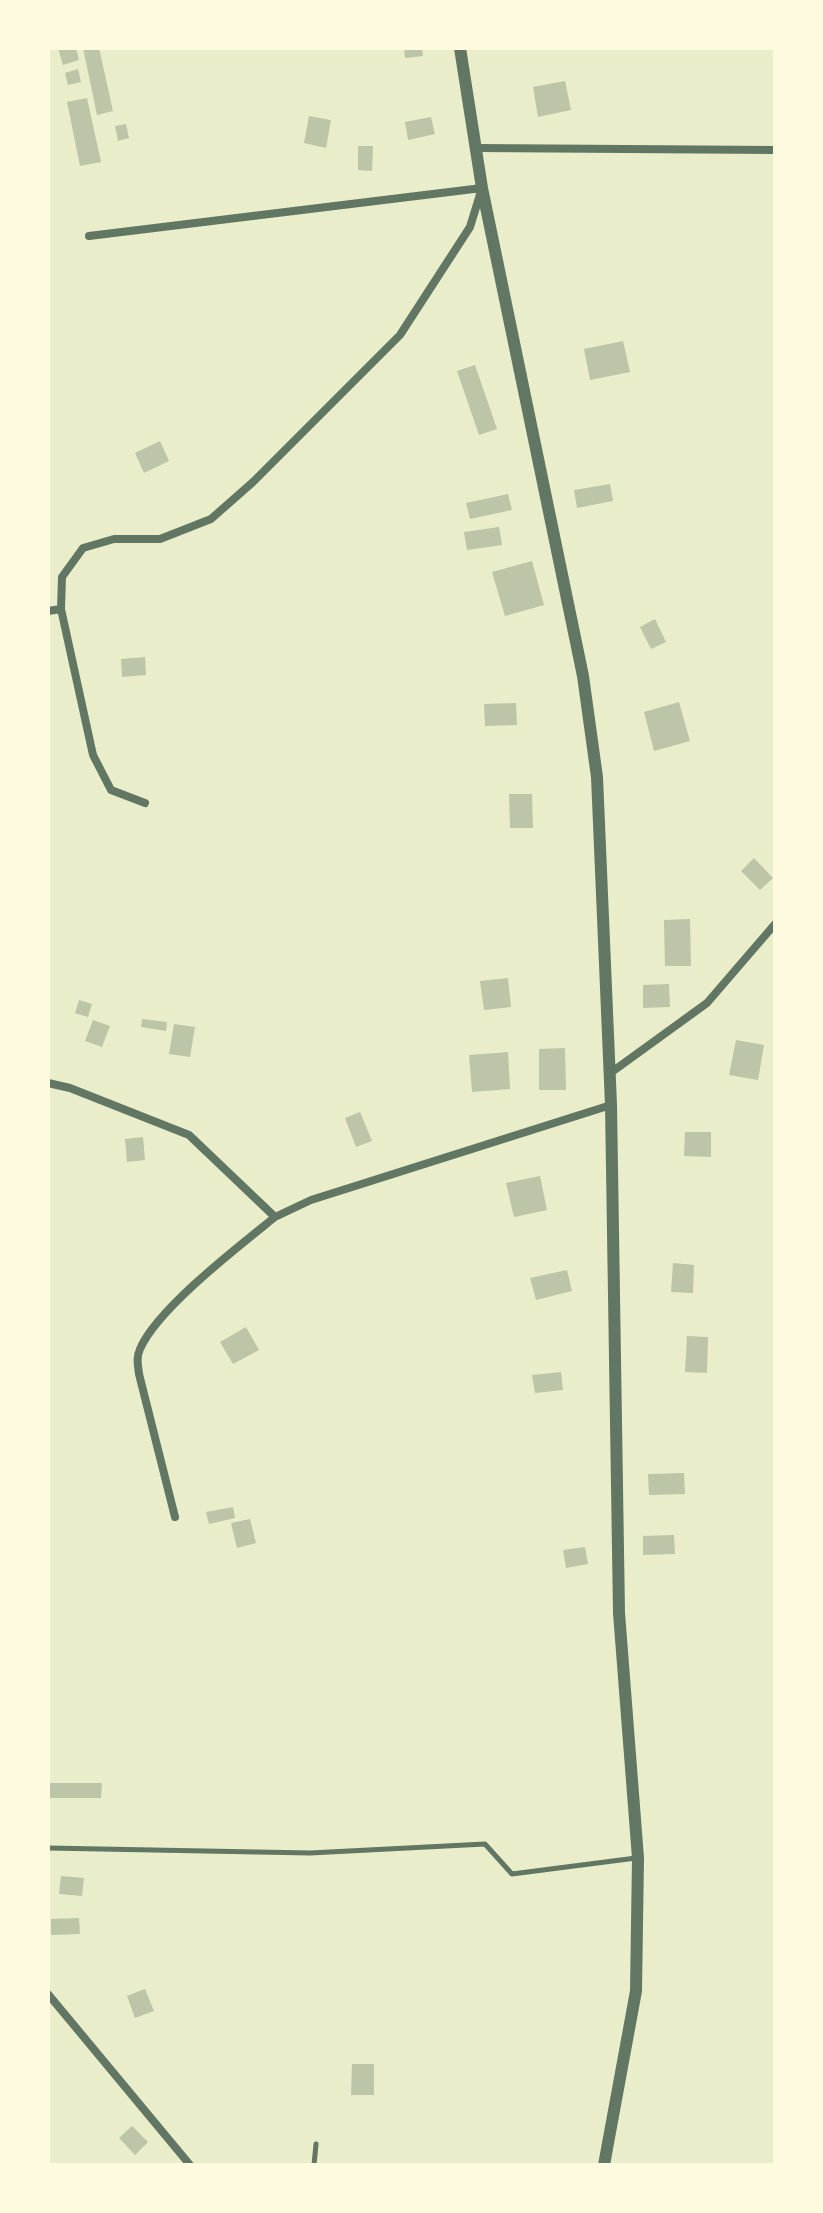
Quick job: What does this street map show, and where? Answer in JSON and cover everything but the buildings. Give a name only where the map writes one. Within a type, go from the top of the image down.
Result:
[{"type":"street","points":[[460,48],[482,188],[583,676],[597,777],[611,1105],[619,1613],[638,1858],[636,1991],[604,2165]]},
{"type":"street","points":[[476,148],[775,150]]},
{"type":"street","points":[[89,236],[482,188]]},
{"type":"street","points":[[145,803],[111,790],[93,755],[61,609],[62,577],[83,548],[114,539],[160,539],[211,519],[253,482],[400,335],[470,227],[482,188]]},
{"type":"street","points":[[48,611],[61,609]]},
{"type":"street","points":[[609,1074],[707,1003],[775,924]]},
{"type":"street","points":[[48,1083],[70,1088],[189,1135],[275,1217]]},
{"type":"street","points":[[175,1517],[137,1360],[153,1326],[226,1257],[275,1217],[311,1200],[611,1105]]},
{"type":"street","points":[[48,1994],[190,2165]]},
{"type":"lane","points":[[48,1848],[310,1853],[485,1844],[512,1874],[638,1858]]},
{"type":"lane","points":[[314,2165],[316,2144]]}]
